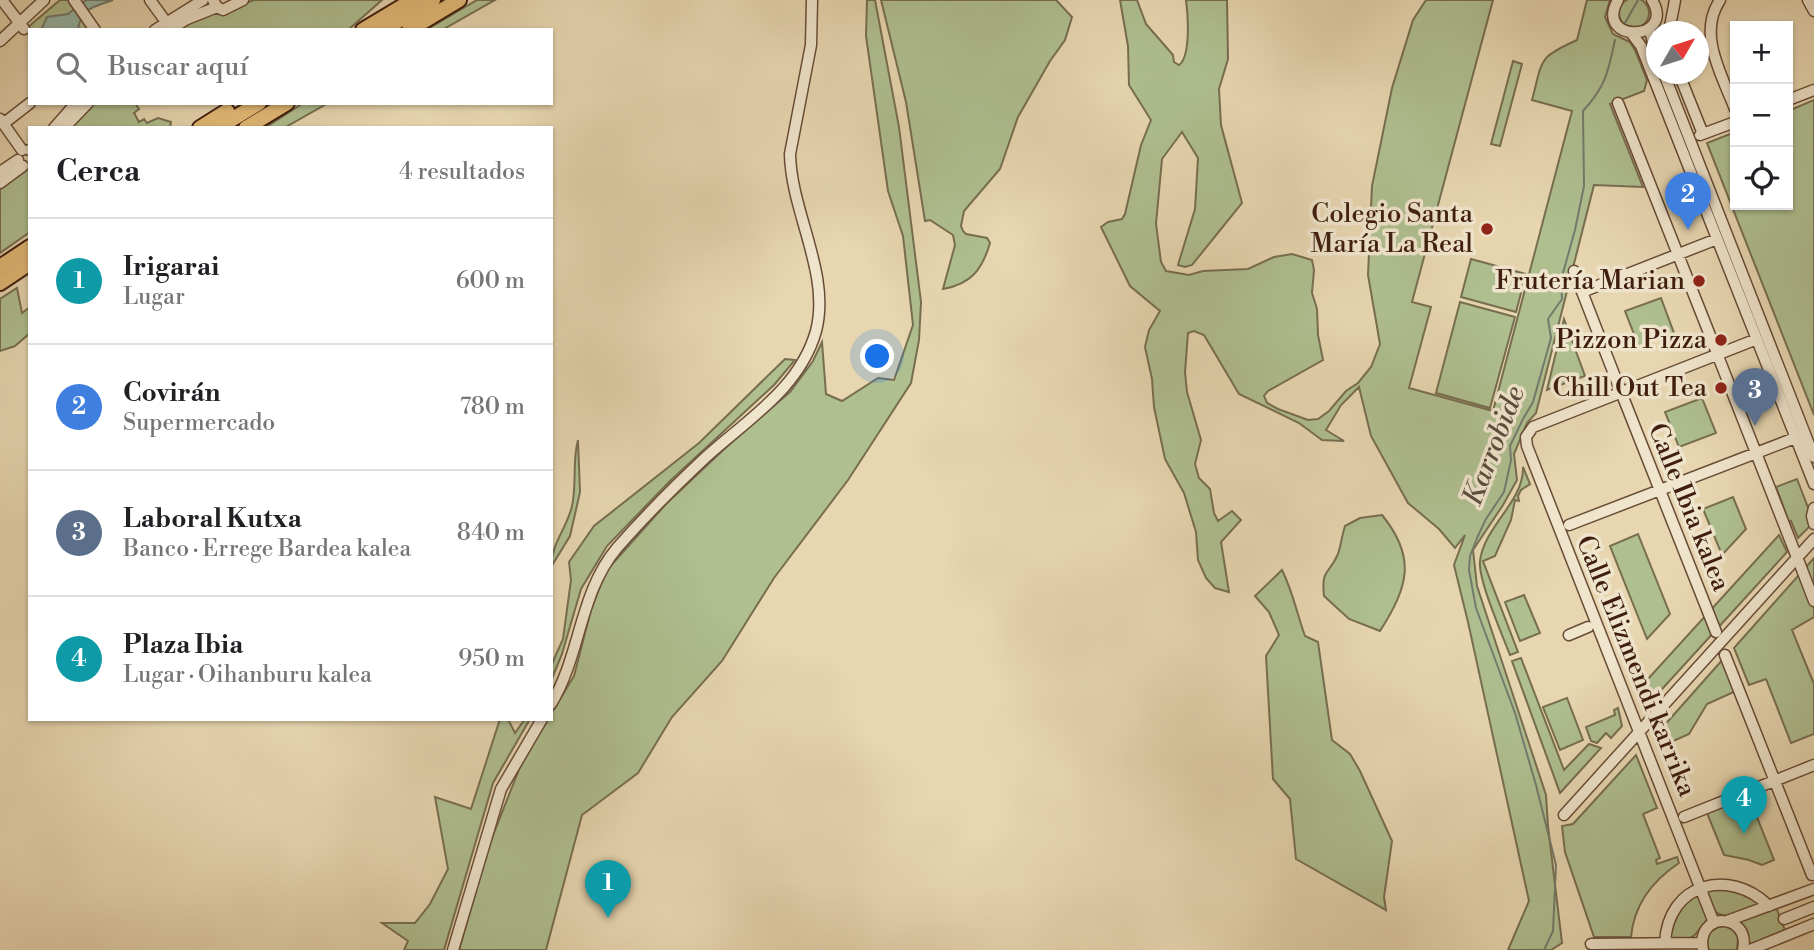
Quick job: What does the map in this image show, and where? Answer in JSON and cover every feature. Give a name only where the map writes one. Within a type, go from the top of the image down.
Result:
[{"type":"highway","points":[[359,28],[391,0]]},
{"type":"highway","points":[[366,28],[413,0]]},
{"type":"highway","points":[[386,28],[433,0]]},
{"type":"highway","points":[[412,28],[459,0]]},
{"type":"highway","points":[[203,126],[237,105]]},
{"type":"highway","points":[[222,126],[256,105]]},
{"type":"highway","points":[[249,126],[284,105]]},
{"type":"highway","points":[[0,267],[28,248]]},
{"type":"highway","points":[[0,283],[28,264]]},
{"type":"street","points":[[2,0],[21,26]]},
{"type":"street","points":[[0,41],[21,26],[44,0]]},
{"type":"street","points":[[150,0],[167,26]]},
{"type":"street","points":[[167,26],[203,0]]},
{"type":"street","points":[[553,700],[569,665],[586,605],[606,562],[705,458],[788,384],[805,359],[816,329],[819,301],[817,274],[792,187],[790,154],[811,45],[812,0]]},
{"type":"street","points":[[1618,0],[1614,9],[1615,21],[1619,27],[1632,34],[1641,46],[1814,484]]},
{"type":"street","points":[[1670,21],[1675,0]]},
{"type":"street","points":[[1720,0],[1713,12],[1710,40],[1730,95]]},
{"type":"street","points":[[1808,0],[1814,11]]},
{"type":"street","points":[[167,26],[215,4],[227,9],[237,1]]},
{"type":"street","points":[[76,2],[94,28]]},
{"type":"street","points":[[1653,21],[1656,2]]},
{"type":"street","points":[[1632,34],[1646,29]]},
{"type":"street","points":[[1668,84],[1814,457]]},
{"type":"street","points":[[1683,84],[1703,134]]},
{"type":"street","points":[[1793,98],[1814,90]]},
{"type":"street","points":[[1618,103],[1814,601]]},
{"type":"street","points":[[26,156],[2,122],[28,104]]},
{"type":"street","points":[[56,126],[74,105]]},
{"type":"street","points":[[66,126],[86,105]]},
{"type":"street","points":[[1690,139],[1730,124]]},
{"type":"street","points":[[0,172],[26,156]]},
{"type":"street","points":[[0,183],[26,156]]},
{"type":"street","points":[[1582,292],[1717,239]]},
{"type":"street","points":[[1574,271],[1619,387]]},
{"type":"street","name":"Calle Elizmendi karrika","points":[[1714,923],[1527,446],[1526,437],[1533,426],[1757,339]]},
{"type":"street","name":"Calle Ibia kalea","points":[[1623,397],[1716,632]]},
{"type":"street","points":[[1570,525],[1796,438]]},
{"type":"street","points":[[1814,508],[1814,524]]},
{"type":"street","points":[[1564,815],[1814,539]]},
{"type":"street","name":"Calle Elizmendi karrika","points":[[1569,635],[1588,627]]},
{"type":"street","points":[[1725,655],[1812,875]]},
{"type":"street","points":[[453,950],[501,789],[541,721]]},
{"type":"street","points":[[1684,817],[1814,765]]},
{"type":"street","points":[[1665,943],[1669,919],[1682,900],[1702,888],[1717,884],[1739,886],[1774,906],[1784,919],[1785,934],[1780,950]]},
{"type":"street","points":[[1591,944],[1665,943],[1702,946],[1704,931],[1714,923],[1774,906],[1814,889]]},
{"type":"street","points":[[1784,919],[1814,907]]},
{"type":"street","points":[[1727,921],[1734,924],[1742,934],[1743,950]]},
{"type":"street","points":[[1750,950],[1814,924]]},
{"type":"green space","points":[[1640,-1],[1645,2],[1649,13],[1645,24],[1634,28],[1623,24],[1619,13],[1623,2]]},
{"type":"green space","points":[[60,0],[70,0],[90,28],[28,29]]},
{"type":"green space","points":[[382,0],[350,28],[178,28],[214,11],[230,11],[249,2]]},
{"type":"green space","points":[[477,0],[495,0],[446,28],[429,28]]},
{"type":"green space","points":[[867,0],[875,0],[899,127],[921,302],[919,340],[911,383],[848,480],[774,578],[722,661],[672,717],[638,773],[582,815],[546,950],[459,950],[488,848],[520,767],[547,721],[553,721],[553,711],[574,676],[591,610],[606,571],[666,504],[737,437],[790,392],[813,361],[822,342],[826,394],[842,401],[878,378],[894,380],[913,325],[903,236],[888,191],[866,36]]},
{"type":"green space","points":[[881,0],[1056,0],[1072,17],[1065,40],[1018,117],[1000,169],[964,211],[961,226],[963,231],[987,238],[990,243],[974,274],[953,287],[943,289],[955,245],[953,235],[930,220],[925,221],[906,102]]},
{"type":"green space","points":[[1120,0],[1137,0],[1146,24],[1179,65],[1187,45],[1186,0],[1227,0],[1228,59],[1219,89],[1221,125],[1242,203],[1192,265],[1178,265],[1195,209],[1198,158],[1182,132],[1162,159],[1156,224],[1161,262],[1166,271],[1189,275],[1203,271],[1248,269],[1274,257],[1292,254],[1312,260],[1312,293],[1317,309],[1323,360],[1268,391],[1264,396],[1267,403],[1278,409],[1308,420],[1318,419],[1329,411],[1346,391],[1358,383],[1371,367],[1380,344],[1368,275],[1372,186],[1392,88],[1413,20],[1426,0],[1493,0],[1412,302],[1431,307],[1409,388],[1493,411],[1572,111],[1532,100],[1541,68],[1548,56],[1577,40],[1587,0],[1610,0],[1605,17],[1613,34],[1630,42],[1635,50],[1646,78],[1644,91],[1610,104],[1643,187],[1594,185],[1536,413],[1527,423],[1514,454],[1517,480],[1473,550],[1477,586],[1546,795],[1562,943],[1551,950],[1508,950],[1529,901],[1454,565],[1465,535],[1455,548],[1439,529],[1408,503],[1371,436],[1359,387],[1341,405],[1326,430],[1344,441],[1322,440],[1299,423],[1239,394],[1204,335],[1194,331],[1188,333],[1185,372],[1187,392],[1201,440],[1195,464],[1199,478],[1210,489],[1218,521],[1232,511],[1241,520],[1221,542],[1229,592],[1215,588],[1206,578],[1198,560],[1196,532],[1184,493],[1165,459],[1154,407],[1152,379],[1145,347],[1149,330],[1160,311],[1130,286],[1101,227],[1108,222],[1122,219],[1125,214],[1141,145],[1151,120],[1129,85],[1128,46]]},
{"type":"green space","points":[[1513,61],[1522,64],[1500,146],[1491,144]]},
{"type":"green space","points":[[1814,100],[1814,415],[1733,210],[1793,210],[1793,109]]},
{"type":"green space","points":[[89,105],[136,105],[139,109],[134,113],[139,122],[144,119],[147,123],[158,118],[171,122],[170,126],[70,126]]},
{"type":"green space","points":[[300,105],[324,105],[288,126],[268,126]]},
{"type":"green space","points":[[1730,134],[1730,201],[1707,143]]},
{"type":"green space","points":[[28,168],[28,233],[0,253],[0,185],[22,169]]},
{"type":"green space","points":[[1471,259],[1526,274],[1516,312],[1461,297]]},
{"type":"green space","points":[[17,288],[22,313],[28,308],[28,335],[15,346],[0,351],[0,299]]},
{"type":"green space","points":[[1661,298],[1674,333],[1639,347],[1625,311]]},
{"type":"green space","points":[[1460,302],[1515,317],[1490,408],[1436,393]]},
{"type":"green space","points":[[1564,319],[1585,376],[1547,390]]},
{"type":"green space","points":[[785,359],[795,360],[774,385],[670,481],[607,546],[581,589],[553,676],[553,662],[563,639],[571,580],[569,562],[594,526],[699,443]]},
{"type":"green space","points":[[1702,398],[1716,433],[1679,447],[1665,412]]},
{"type":"green space","points":[[578,440],[580,492],[570,536],[553,564],[556,543],[572,506]]},
{"type":"green space","points":[[1523,467],[1530,484],[1521,490],[1519,501],[1515,500],[1511,520],[1495,556],[1483,561],[1518,652],[1510,655],[1487,594],[1480,561],[1489,536],[1517,492]]},
{"type":"green space","points":[[1797,479],[1809,510],[1811,525],[1798,538],[1776,487]]},
{"type":"green space","points":[[1733,497],[1746,529],[1722,555],[1703,509]]},
{"type":"green space","points":[[1382,515],[1400,545],[1405,573],[1397,600],[1380,631],[1349,619],[1324,596],[1323,587],[1325,576],[1338,554],[1345,526],[1360,518]]},
{"type":"green space","points":[[1638,534],[1670,614],[1647,639],[1610,546]]},
{"type":"green space","points":[[1779,535],[1787,552],[1643,710],[1637,691]]},
{"type":"green space","points":[[1814,558],[1814,617],[1792,630],[1814,684],[1814,734],[1791,743],[1766,679],[1749,685],[1734,648]]},
{"type":"green space","points":[[1282,570],[1305,636],[1318,642],[1332,740],[1350,754],[1392,841],[1384,897],[1386,910],[1296,859],[1290,799],[1273,779],[1266,656],[1279,635],[1269,612],[1255,596]]},
{"type":"green space","points":[[1524,595],[1540,633],[1520,641],[1505,602]]},
{"type":"green space","points":[[1521,658],[1564,770],[1589,744],[1601,748],[1560,793],[1512,661]]},
{"type":"green space","points":[[1724,658],[1736,691],[1707,704],[1689,734],[1658,748],[1654,737]]},
{"type":"green space","points":[[1567,698],[1583,740],[1560,750],[1543,707]]},
{"type":"green space","points":[[1618,708],[1622,726],[1611,738],[1606,733],[1597,743],[1591,741],[1586,727],[1615,715],[1614,710]]},
{"type":"green space","points":[[499,721],[509,721],[515,733],[524,721],[529,721],[493,783],[444,950],[404,950],[408,941],[382,923],[415,923],[430,904],[448,869],[435,797],[471,809]]},
{"type":"green space","points":[[1636,755],[1657,808],[1643,814],[1660,858],[1656,860],[1657,864],[1677,857],[1679,863],[1646,894],[1636,914],[1631,937],[1594,937],[1565,852],[1562,826],[1573,824]]},
{"type":"green space","points":[[1749,797],[1774,860],[1762,865],[1724,855],[1707,813]]},
{"type":"green space","points":[[1726,886],[1763,903],[1736,914],[1720,915],[1714,911],[1707,891]]},
{"type":"green space","points":[[1700,894],[1708,919],[1693,937],[1670,939],[1679,912],[1687,902]]},
{"type":"green space","points":[[1776,907],[1786,933],[1749,946],[1747,930],[1739,921]]},
{"type":"green space","points":[[1725,926],[1733,930],[1738,937],[1737,950],[1709,950],[1709,933]]},
{"type":"shaded area","points":[[86,0],[113,0],[85,12],[78,28],[42,28],[47,17],[68,14]]},
{"type":"waterway","name":"Karrobide","points":[[1625,23],[1638,0]]},
{"type":"waterway","name":"Karrobide","points":[[1544,950],[1553,931],[1556,865],[1515,713],[1476,608],[1469,570],[1470,556],[1486,519],[1504,492],[1511,460],[1510,446],[1533,402],[1551,338],[1548,319],[1562,299],[1561,280],[1584,186],[1583,111],[1597,94],[1605,78],[1615,40]]},
{"type":"place","name":"Colegio Santa María La Real","points":[[1487,229]]},
{"type":"place","name":"Covirán","points":[[1688,230]]},
{"type":"place","name":"Frutería Marian","points":[[1699,281]]},
{"type":"place","name":"Pizzon Pizza","points":[[1721,340]]},
{"type":"place","name":"Chill Out Tea","points":[[1721,388]]},
{"type":"place","name":"Laboral Kutxa","points":[[1755,426]]},
{"type":"place","name":"Plaza Ibia","points":[[1744,834]]},
{"type":"place","name":"Irigarai","points":[[608,918]]}]
